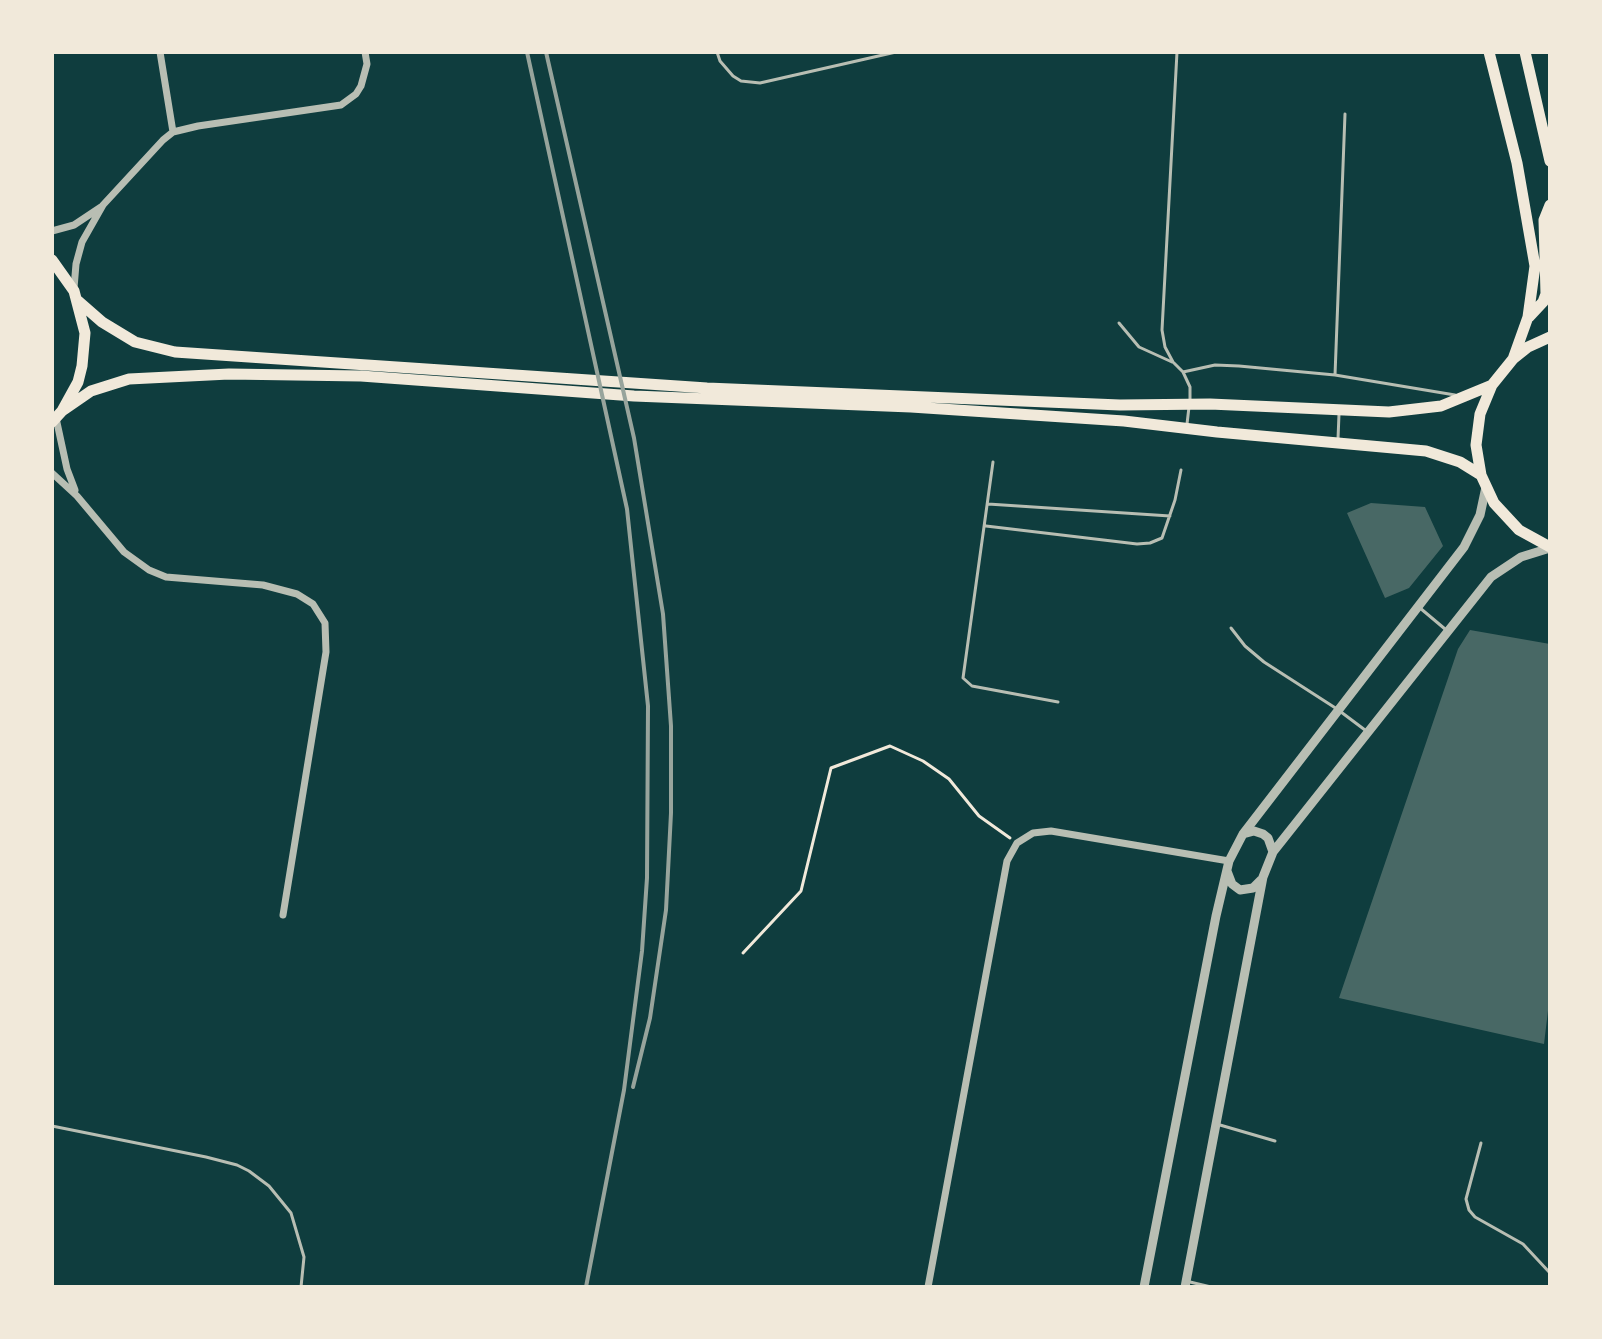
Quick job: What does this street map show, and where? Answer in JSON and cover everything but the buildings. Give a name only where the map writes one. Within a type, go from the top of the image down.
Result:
[{"type":"main road","points":[[1489,52],[1531,234],[1535,266],[1528,317],[1513,359]]},
{"type":"main road","points":[[1525,52],[1550,161]]},
{"type":"main road","points":[[1528,317],[1543,302],[1546,294],[1544,220],[1550,205]]},
{"type":"main road","points":[[52,260],[76,296],[102,322],[135,342],[175,352],[707,388],[1389,412],[1421,410],[1492,385]]},
{"type":"main road","points":[[57,417],[78,382],[82,366],[85,333],[76,296]]},
{"type":"main road","points":[[1550,337],[1528,347],[1513,359],[1492,385],[1485,399],[1476,445],[1483,481],[1494,503],[1519,530],[1550,548]]},
{"type":"main road","points":[[57,417],[91,391],[129,379],[172,375],[361,376],[634,396],[911,407],[1124,421],[1426,451],[1448,457],[1483,481]]},
{"type":"street","points":[[160,52],[173,132]]},
{"type":"street","points":[[52,231],[74,225],[103,205],[173,132],[341,105],[356,94],[367,64],[365,52]]},
{"type":"street","points":[[76,296],[76,264],[82,242],[103,205]]},
{"type":"street","points":[[57,417],[67,469],[77,496]]},
{"type":"street","points":[[52,473],[77,496],[124,552],[149,570],[166,577],[263,585],[297,594],[313,604],[325,623],[326,652],[283,915]]},
{"type":"street","points":[[1144,1287],[1228,866],[1243,834],[1464,547],[1480,515],[1483,481]]},
{"type":"street","points":[[1185,1284],[1263,877],[1273,852],[1491,577],[1521,557],[1550,548]]},
{"type":"street","points":[[928,1287],[1007,861],[1017,843],[1033,833],[1051,831],[1228,866]]},
{"type":"street","points":[[1243,834],[1259,832],[1268,838],[1273,852]]},
{"type":"street","points":[[1228,866],[1232,884],[1244,891],[1256,886],[1263,877]]},
{"type":"lane","points":[[717,52],[733,76],[741,81],[760,83],[896,52]]},
{"type":"lane","points":[[1177,52],[1162,330],[1165,347],[1190,387],[1186,429]]},
{"type":"lane","points":[[1335,375],[1345,114]]},
{"type":"lane","points":[[1119,323],[1139,347],[1173,362]]},
{"type":"lane","points":[[1183,372],[1227,365],[1335,375],[1463,397]]},
{"type":"lane","points":[[1338,442],[1339,409]]},
{"type":"lane","points":[[993,462],[963,678],[972,686],[1058,702]]},
{"type":"lane","points":[[985,526],[1137,544],[1162,538],[1181,470]]},
{"type":"lane","points":[[988,504],[1170,516]]},
{"type":"lane","points":[[1417,605],[1448,632]]},
{"type":"lane","points":[[1231,628],[1245,646],[1264,662],[1368,732]]},
{"type":"lane","points":[[1217,1124],[1275,1141]]},
{"type":"lane","points":[[52,1126],[206,1157],[249,1171],[269,1186],[291,1213],[304,1257],[301,1287]]},
{"type":"lane","points":[[1481,1143],[1466,1199],[1469,1210],[1475,1217],[1523,1244],[1550,1273]]},
{"type":"lane","points":[[1185,1284],[1211,1287]]},
{"type":"path","points":[[743,953],[801,891],[831,768],[890,746],[923,761],[949,779],[979,816],[1017,843]]},
{"type":"railway","points":[[527,52],[627,509],[648,706],[647,878],[642,951],[624,1090],[586,1287]]},
{"type":"railway","points":[[546,52],[634,438],[663,614],[671,726],[666,910],[650,1018],[633,1087]]}]
